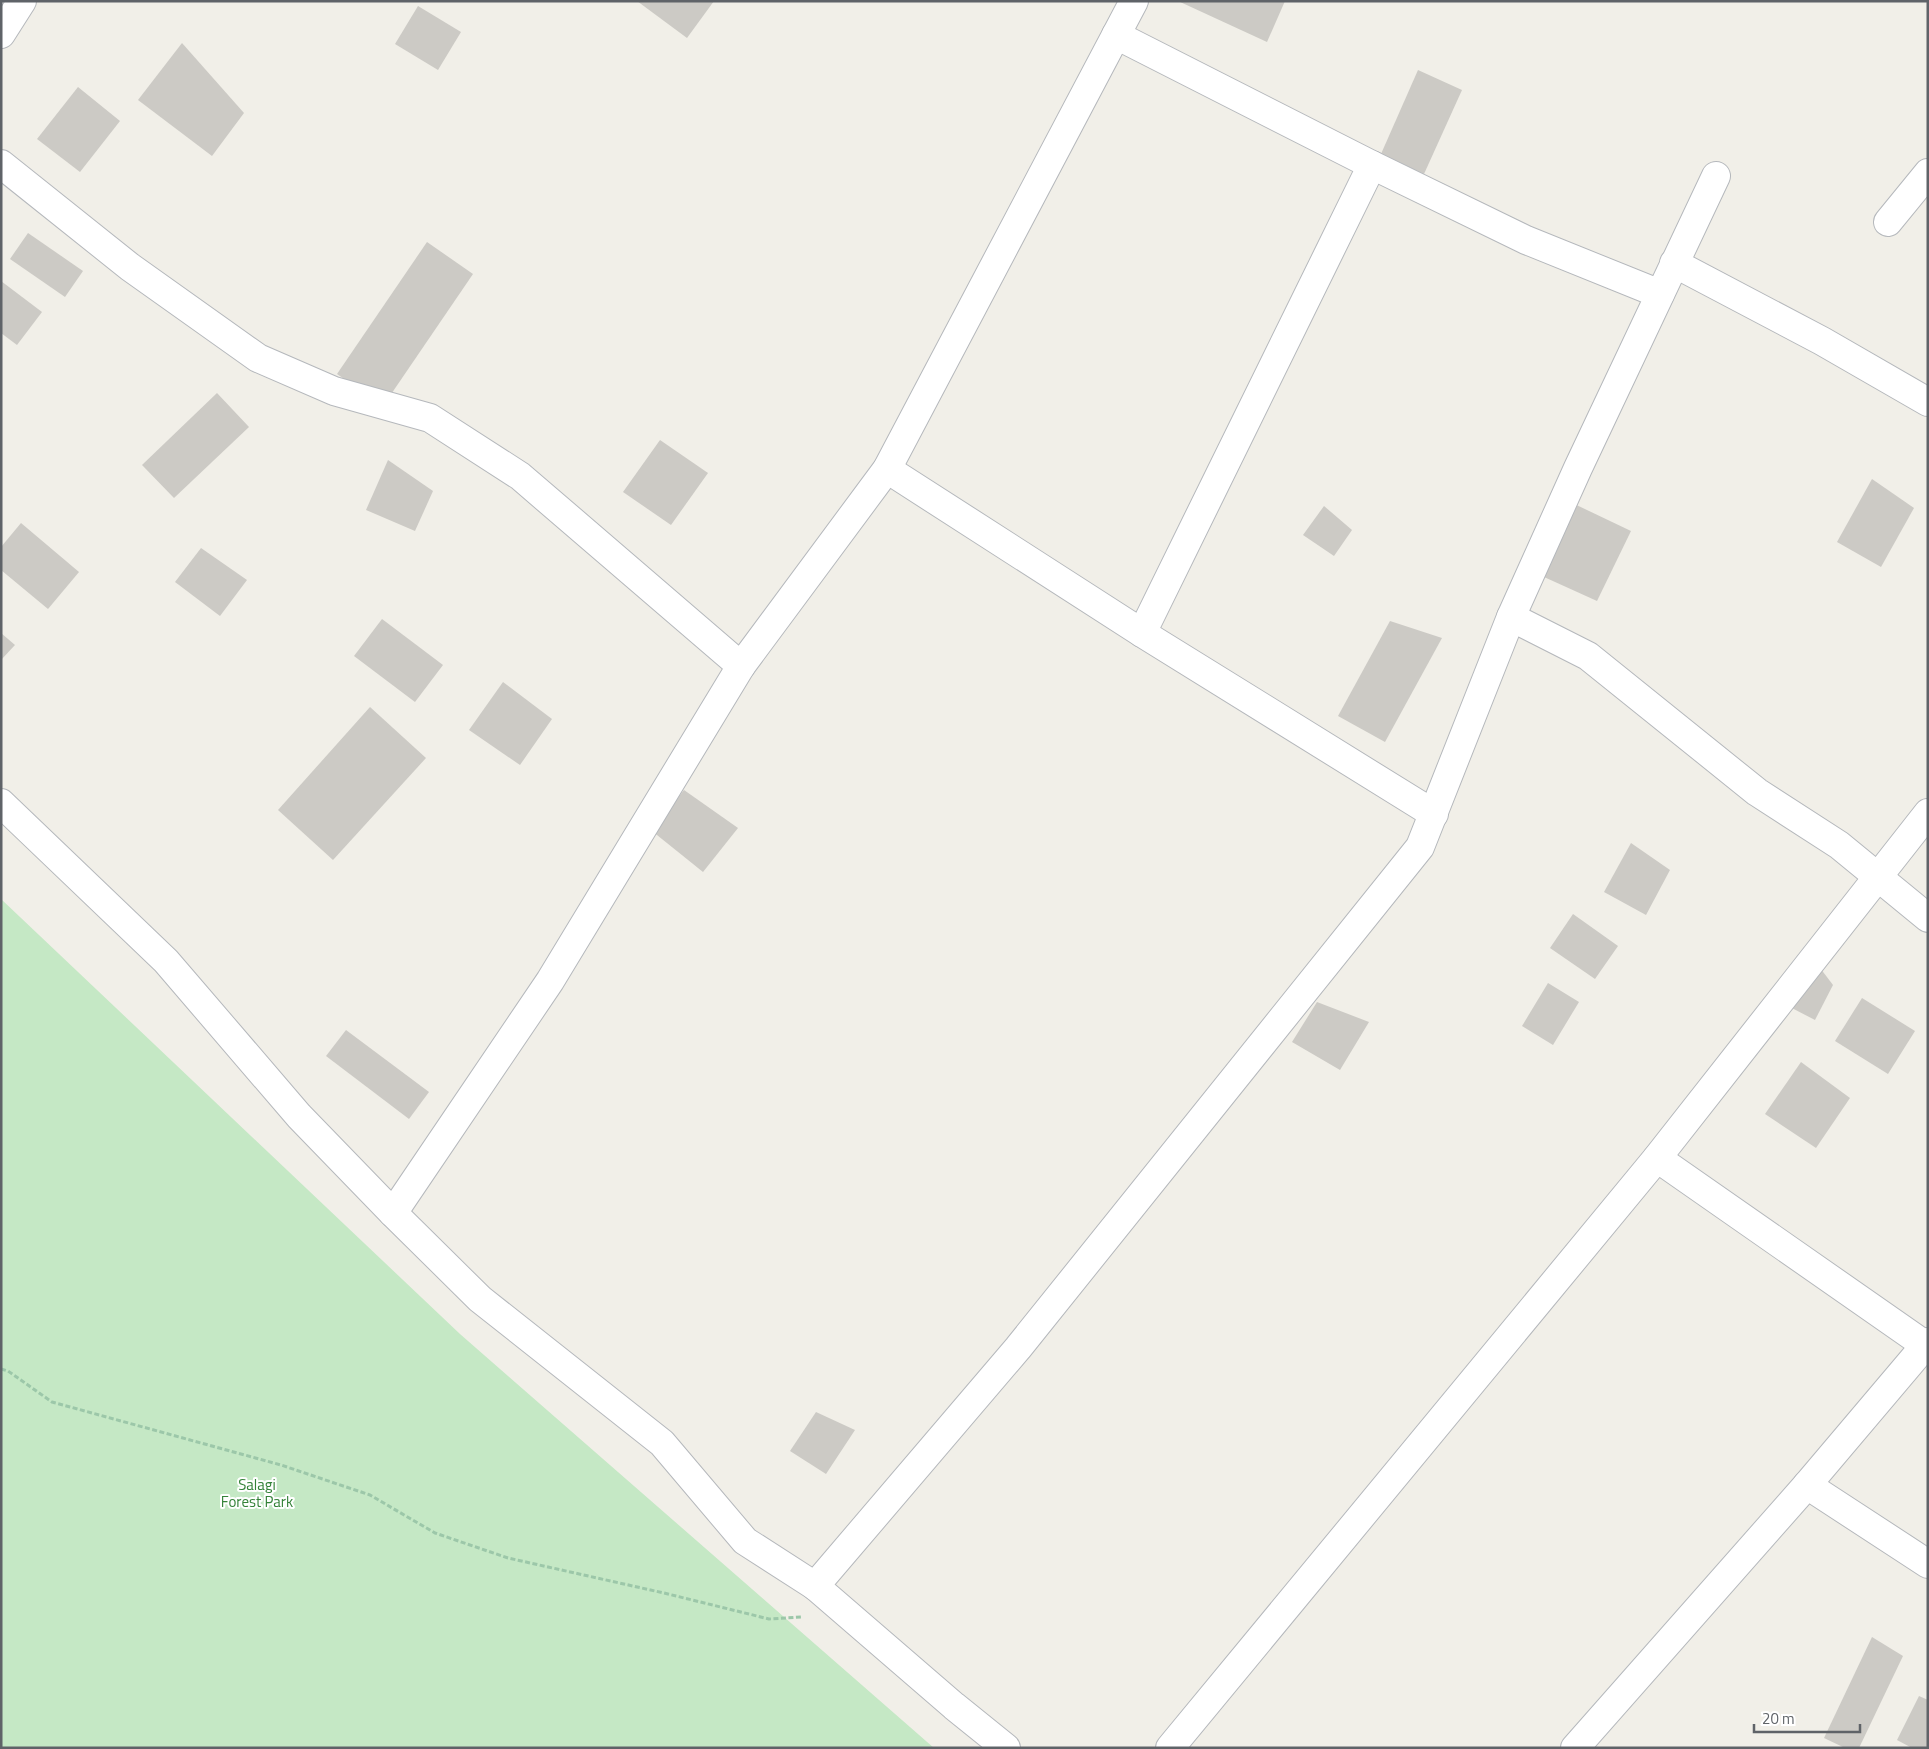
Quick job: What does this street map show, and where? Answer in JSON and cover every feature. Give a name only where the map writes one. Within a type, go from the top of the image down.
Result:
[{"type":"street","points":[[3,26],[22,1]]},
{"type":"street","points":[[393,1213],[550,981],[741,666],[887,469],[1134,1]]},
{"type":"street","points":[[1116,35],[1372,165],[1526,240],[1660,294]]},
{"type":"street","points":[[1,164],[130,267],[258,358],[334,391],[430,418],[520,476],[741,666]]},
{"type":"street","points":[[1142,633],[1372,165]]},
{"type":"street","points":[[1888,222],[1928,173]]},
{"type":"street","points":[[816,1586],[1024,1340],[1420,847],[1511,617],[1578,468],[1716,176]]},
{"type":"street","points":[[1674,263],[1822,341],[1928,402]]},
{"type":"street","points":[[887,469],[1142,633],[1434,814]]},
{"type":"street","points":[[1511,617],[1588,656],[1757,792],[1838,845],[1928,918]]},
{"type":"street","points":[[1,803],[166,961],[300,1116],[480,1300],[662,1443],[745,1541],[816,1586],[954,1706],[1006,1748]]},
{"type":"street","points":[[1170,1748],[1657,1158],[1928,813]]},
{"type":"street","points":[[1575,1748],[1807,1485],[1926,1343],[1657,1158]]},
{"type":"street","points":[[1807,1485],[1928,1564]]},
{"type":"path","points":[[1,1369],[8,1371],[52,1402],[299,1471],[370,1495],[435,1533],[508,1558],[769,1619],[847,1613]]},
{"type":"green space","name":"Salagi Forest Park","points":[[1,899],[460,1334],[934,1748],[1,1748]]},
{"type":"building","points":[[637,1],[714,1],[687,38]]},
{"type":"building","points":[[1178,1],[1285,1],[1267,42]]},
{"type":"building","points":[[418,6],[461,32],[438,70],[395,44]]},
{"type":"building","points":[[182,43],[244,113],[212,156],[138,100]]},
{"type":"building","points":[[1418,70],[1462,90],[1424,174],[1381,154]]},
{"type":"building","points":[[78,87],[120,121],[80,172],[37,139]]},
{"type":"building","points":[[28,233],[83,271],[65,297],[10,259]]},
{"type":"building","points":[[427,242],[473,274],[383,406],[337,374]]},
{"type":"building","points":[[1,281],[42,312],[17,345],[1,333]]},
{"type":"building","points":[[217,393],[249,427],[174,498],[142,465]]},
{"type":"building","points":[[660,440],[708,473],[671,525],[623,492]]},
{"type":"building","points":[[388,460],[433,491],[415,531],[366,510]]},
{"type":"building","points":[[1872,479],[1914,508],[1881,567],[1837,542]]},
{"type":"building","points":[[1566,500],[1631,531],[1597,601],[1533,572]]},
{"type":"building","points":[[1324,506],[1352,530],[1334,556],[1303,535]]},
{"type":"building","points":[[21,523],[79,572],[48,609],[1,570],[1,547]]},
{"type":"building","points":[[201,548],[247,580],[220,616],[175,582]]},
{"type":"building","points":[[382,619],[443,665],[415,702],[354,656]]},
{"type":"building","points":[[1390,621],[1442,638],[1385,742],[1338,716]]},
{"type":"building","points":[[1,633],[15,645],[1,660]]},
{"type":"building","points":[[503,682],[552,719],[520,765],[469,730]]},
{"type":"building","points":[[370,707],[426,758],[333,860],[278,810]]},
{"type":"building","points":[[684,790],[738,828],[703,872],[652,831]]},
{"type":"building","points":[[1631,843],[1670,870],[1646,915],[1604,892]]},
{"type":"building","points":[[1573,914],[1618,946],[1595,979],[1550,948]]},
{"type":"building","points":[[1811,956],[1833,985],[1815,1020],[1786,1005]]},
{"type":"building","points":[[1548,983],[1579,1002],[1553,1045],[1522,1026]]},
{"type":"building","points":[[1862,998],[1915,1031],[1888,1074],[1835,1041]]},
{"type":"building","points":[[1317,1002],[1369,1022],[1340,1070],[1292,1042]]},
{"type":"building","points":[[346,1030],[429,1092],[409,1119],[326,1056]]},
{"type":"building","points":[[1801,1062],[1850,1098],[1816,1148],[1765,1114]]},
{"type":"building","points":[[816,1412],[855,1430],[826,1474],[790,1451]]},
{"type":"building","points":[[1872,1637],[1903,1656],[1859,1748],[1845,1748],[1824,1738]]},
{"type":"building","points":[[1919,1696],[1928,1700],[1928,1748],[1912,1748],[1897,1740]]}]
